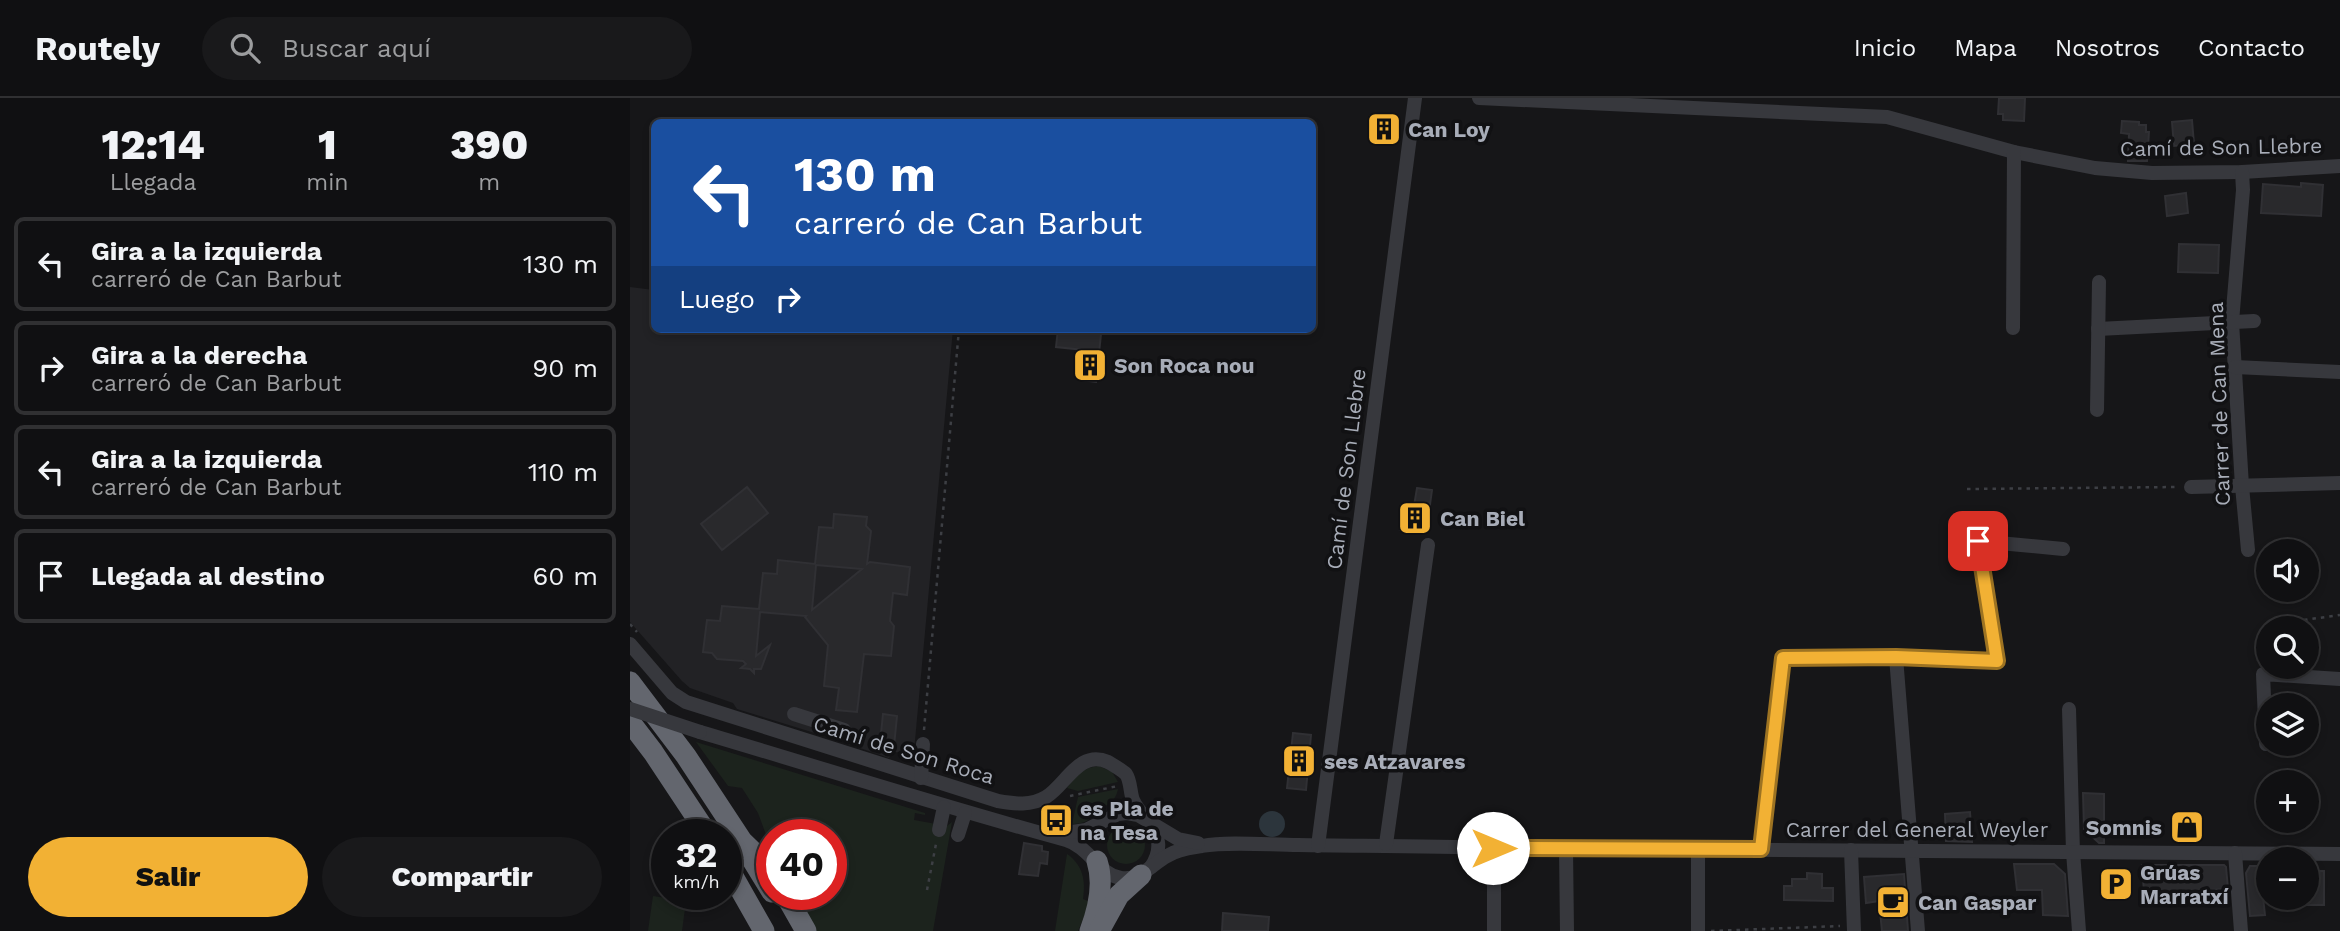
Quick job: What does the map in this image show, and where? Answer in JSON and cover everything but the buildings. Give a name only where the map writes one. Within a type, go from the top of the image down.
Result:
[{"type":"highway","points":[[630,682],[686,756],[727,819]]},
{"type":"highway","points":[[630,722],[697,819]]},
{"type":"highway","points":[[630,733],[653,752]]},
{"type":"highway","points":[[742,842],[756,855]]},
{"type":"highway","points":[[742,843],[756,866]]},
{"type":"highway","points":[[1090,931],[1100,887],[1097,861]]},
{"type":"highway","points":[[1100,931],[1119,895],[1146,871]]},
{"type":"highway","points":[[742,892],[764,931]]},
{"type":"highway","points":[[781,910],[793,931]]},
{"type":"highway","points":[[794,910],[806,931]]},
{"type":"street","name":"Camí de Son Llebre","points":[[1318,846],[1415,98]]},
{"type":"street","name":"Camí de Son Llebre","points":[[1479,98],[1713,104],[1887,117],[2014,152],[2095,168],[2152,173],[2242,172],[2340,166]]},
{"type":"street","points":[[2014,152],[2014,328]]},
{"type":"street","name":"Carrer de Can Mena","points":[[2242,172],[2243,190],[2232,322],[2248,550]]},
{"type":"street","points":[[2097,410],[2099,282]]},
{"type":"street","points":[[2098,329],[2254,321]]},
{"type":"street","points":[[2235,367],[2340,372]]},
{"type":"street","points":[[2191,487],[2340,484]]},
{"type":"street","points":[[1761,849],[1783,658],[1896,657],[1997,661],[1978,541],[2063,549]]},
{"type":"street","points":[[1386,845],[1428,545]]},
{"type":"street","name":"Camí de Son Roca","points":[[630,643],[681,700],[998,801],[1024,804],[1046,797],[1075,768],[1088,761],[1103,761],[1118,770]]},
{"type":"street","points":[[1896,657],[1918,931]]},
{"type":"street","points":[[2264,693],[2263,674],[2340,679]]},
{"type":"street","points":[[630,709],[944,807],[1037,830],[1075,844],[1111,875],[1121,878],[1146,871],[1175,852],[1206,845]]},
{"type":"street","points":[[2069,709],[2073,852],[2079,931]]},
{"type":"street","points":[[794,714],[844,730]]},
{"type":"street","points":[[826,748],[827,725]]},
{"type":"street","points":[[921,778],[923,744]]},
{"type":"street","points":[[897,770],[898,754]]},
{"type":"street","points":[[1118,770],[1127,776],[1135,803],[1154,828],[1159,849],[1146,871]]},
{"type":"street","points":[[1097,861],[1093,841],[1123,795],[1118,770]]},
{"type":"street","points":[[939,830],[944,807]]},
{"type":"street","points":[[958,835],[965,813]]},
{"type":"street","points":[[1037,830],[1051,828],[1080,831],[1127,813],[1147,820],[1178,839],[1206,845]]},
{"type":"street","name":"Carrer del General Weyler","points":[[1206,845],[2340,853]]},
{"type":"street","points":[[1493,848],[1494,931]]},
{"type":"street","points":[[1566,848],[1567,931]]},
{"type":"street","points":[[1698,849],[1698,931]]},
{"type":"street","points":[[1851,850],[1854,928]]},
{"type":"street","points":[[2235,853],[2241,931]]},
{"type":"path","points":[[923,744],[959,333]]},
{"type":"path","points":[[1967,489],[2191,487]]},
{"type":"path","points":[[2319,618],[2340,615]]},
{"type":"path","points":[[927,890],[939,830]]},
{"type":"path","points":[[1706,931],[1854,928]]},
{"type":"shaded area","points":[[630,287],[651,290],[651,333],[953,333],[913,762],[906,761],[906,753],[893,752],[889,758],[821,732],[818,734],[737,709],[733,703],[690,688],[630,622]]},
{"type":"shaded area","points":[[696,742],[925,813],[915,813],[914,820],[947,826],[952,822],[933,931],[816,931],[804,910],[847,910],[847,819],[760,819],[742,788],[728,786]]},
{"type":"shaded area","points":[[1099,766],[1112,772],[1118,782],[1078,791],[1067,788],[1080,772]]},
{"type":"shaded area","points":[[1118,789],[1113,800],[1089,819],[1072,824],[1078,797]]},
{"type":"shaded area","points":[[1272,811],[1281,815],[1285,824],[1281,833],[1272,837],[1263,833],[1259,824],[1263,815]]},
{"type":"shaded area","points":[[1126,826],[1139,832],[1145,845],[1139,858],[1126,864],[1113,858],[1107,845],[1113,832]]},
{"type":"shaded area","points":[[1067,854],[1080,868],[1084,886],[1083,899],[1090,902],[1078,931],[1055,931]]},
{"type":"shaded area","points":[[651,910],[685,910],[682,931],[648,931]]},
{"type":"place","name":"Can Loy","points":[[1384,129]]},
{"type":"place","name":"Son Roca nou","points":[[1090,365]]},
{"type":"place","name":"Can Biel","points":[[1415,518]]},
{"type":"place","name":"ses Atzavares","points":[[1299,761]]},
{"type":"place","name":"es Pla de na Tesa","points":[[1056,820]]},
{"type":"place","name":"Somnis","points":[[2187,827]]},
{"type":"place","name":"Grúas Marratxí","points":[[2116,884]]},
{"type":"place","name":"Can Gaspar","points":[[1893,902]]},
{"type":"route","points":[[1493,848],[1761,849],[1783,658],[1896,657],[1997,661],[1978,541]]}]
